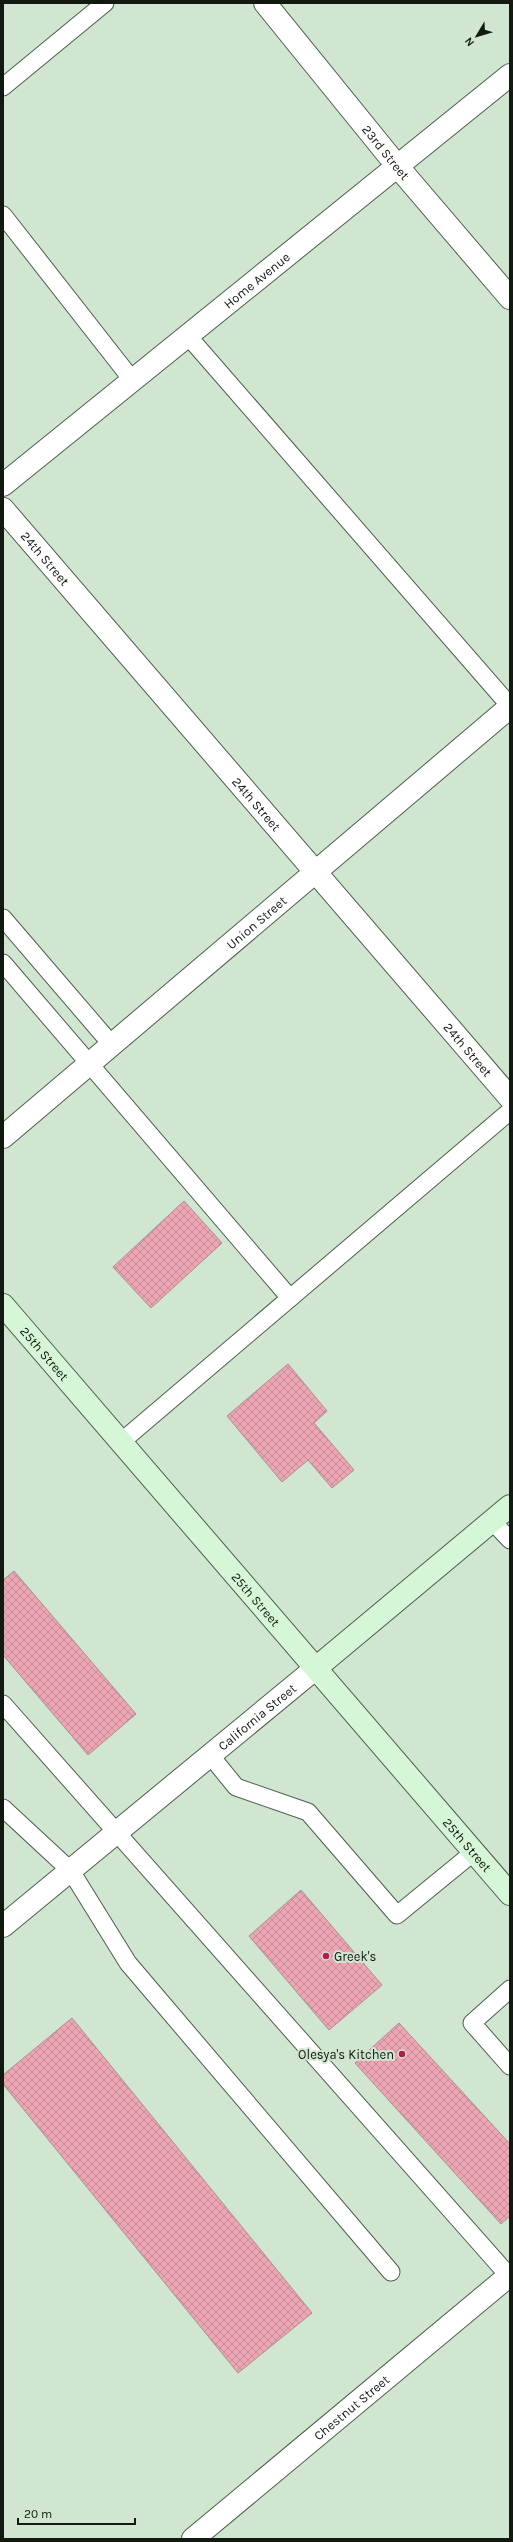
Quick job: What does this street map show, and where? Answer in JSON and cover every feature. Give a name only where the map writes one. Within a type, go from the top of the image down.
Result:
[{"type":"main road","name":"25th Street","points":[[3,1305],[510,1893]]},
{"type":"main road","name":"California Street","points":[[316,1668],[510,1506]]},
{"type":"street","name":"23rd Street","points":[[265,3],[398,168],[510,298]]},
{"type":"street","name":"Home Avenue","points":[[3,485],[398,168],[510,75]]},
{"type":"street","name":"24th Street","points":[[3,509],[510,1098]]},
{"type":"street","name":"Union Street","points":[[3,1137],[510,706]]},
{"type":"street","name":"California Street","points":[[3,1926],[316,1668]]},
{"type":"street","name":"Chestnut Street","points":[[193,2539],[510,2276]]},
{"type":"lane","points":[[3,87],[105,3]]},
{"type":"lane","points":[[3,215],[133,381]]},
{"type":"lane","points":[[188,336],[510,706]]},
{"type":"lane","points":[[3,918],[112,1045]]},
{"type":"lane","points":[[3,963],[290,1298]]},
{"type":"lane","points":[[121,1442],[510,1111]]},
{"type":"lane","points":[[492,1520],[510,1540]]},
{"type":"lane","points":[[3,1704],[510,2276]]},
{"type":"lane","points":[[210,1755],[236,1787],[308,1812],[397,1914],[474,1852]]},
{"type":"lane","points":[[3,1808],[71,1871],[128,1963],[391,2272]]},
{"type":"lane","points":[[510,1989],[472,2023],[510,2066]]},
{"type":"building","points":[[184,1201],[222,1243],[151,1308],[113,1267]]},
{"type":"building","points":[[288,1364],[327,1411],[314,1423],[354,1470],[332,1488],[308,1460],[282,1482],[227,1416]]},
{"type":"building","points":[[14,1571],[136,1714],[88,1755],[3,1655],[3,1580]]},
{"type":"building","points":[[301,1890],[382,1985],[329,2030],[249,1936]]},
{"type":"building","points":[[72,2018],[312,2313],[238,2373],[3,2084],[3,2075]]},
{"type":"building","points":[[399,2023],[510,2144],[510,2216],[501,2224],[355,2063]]},
{"type":"place","name":"Greek's","points":[[326,1956]]},
{"type":"place","name":"Olesya's Kitchen","points":[[402,2054]]}]
